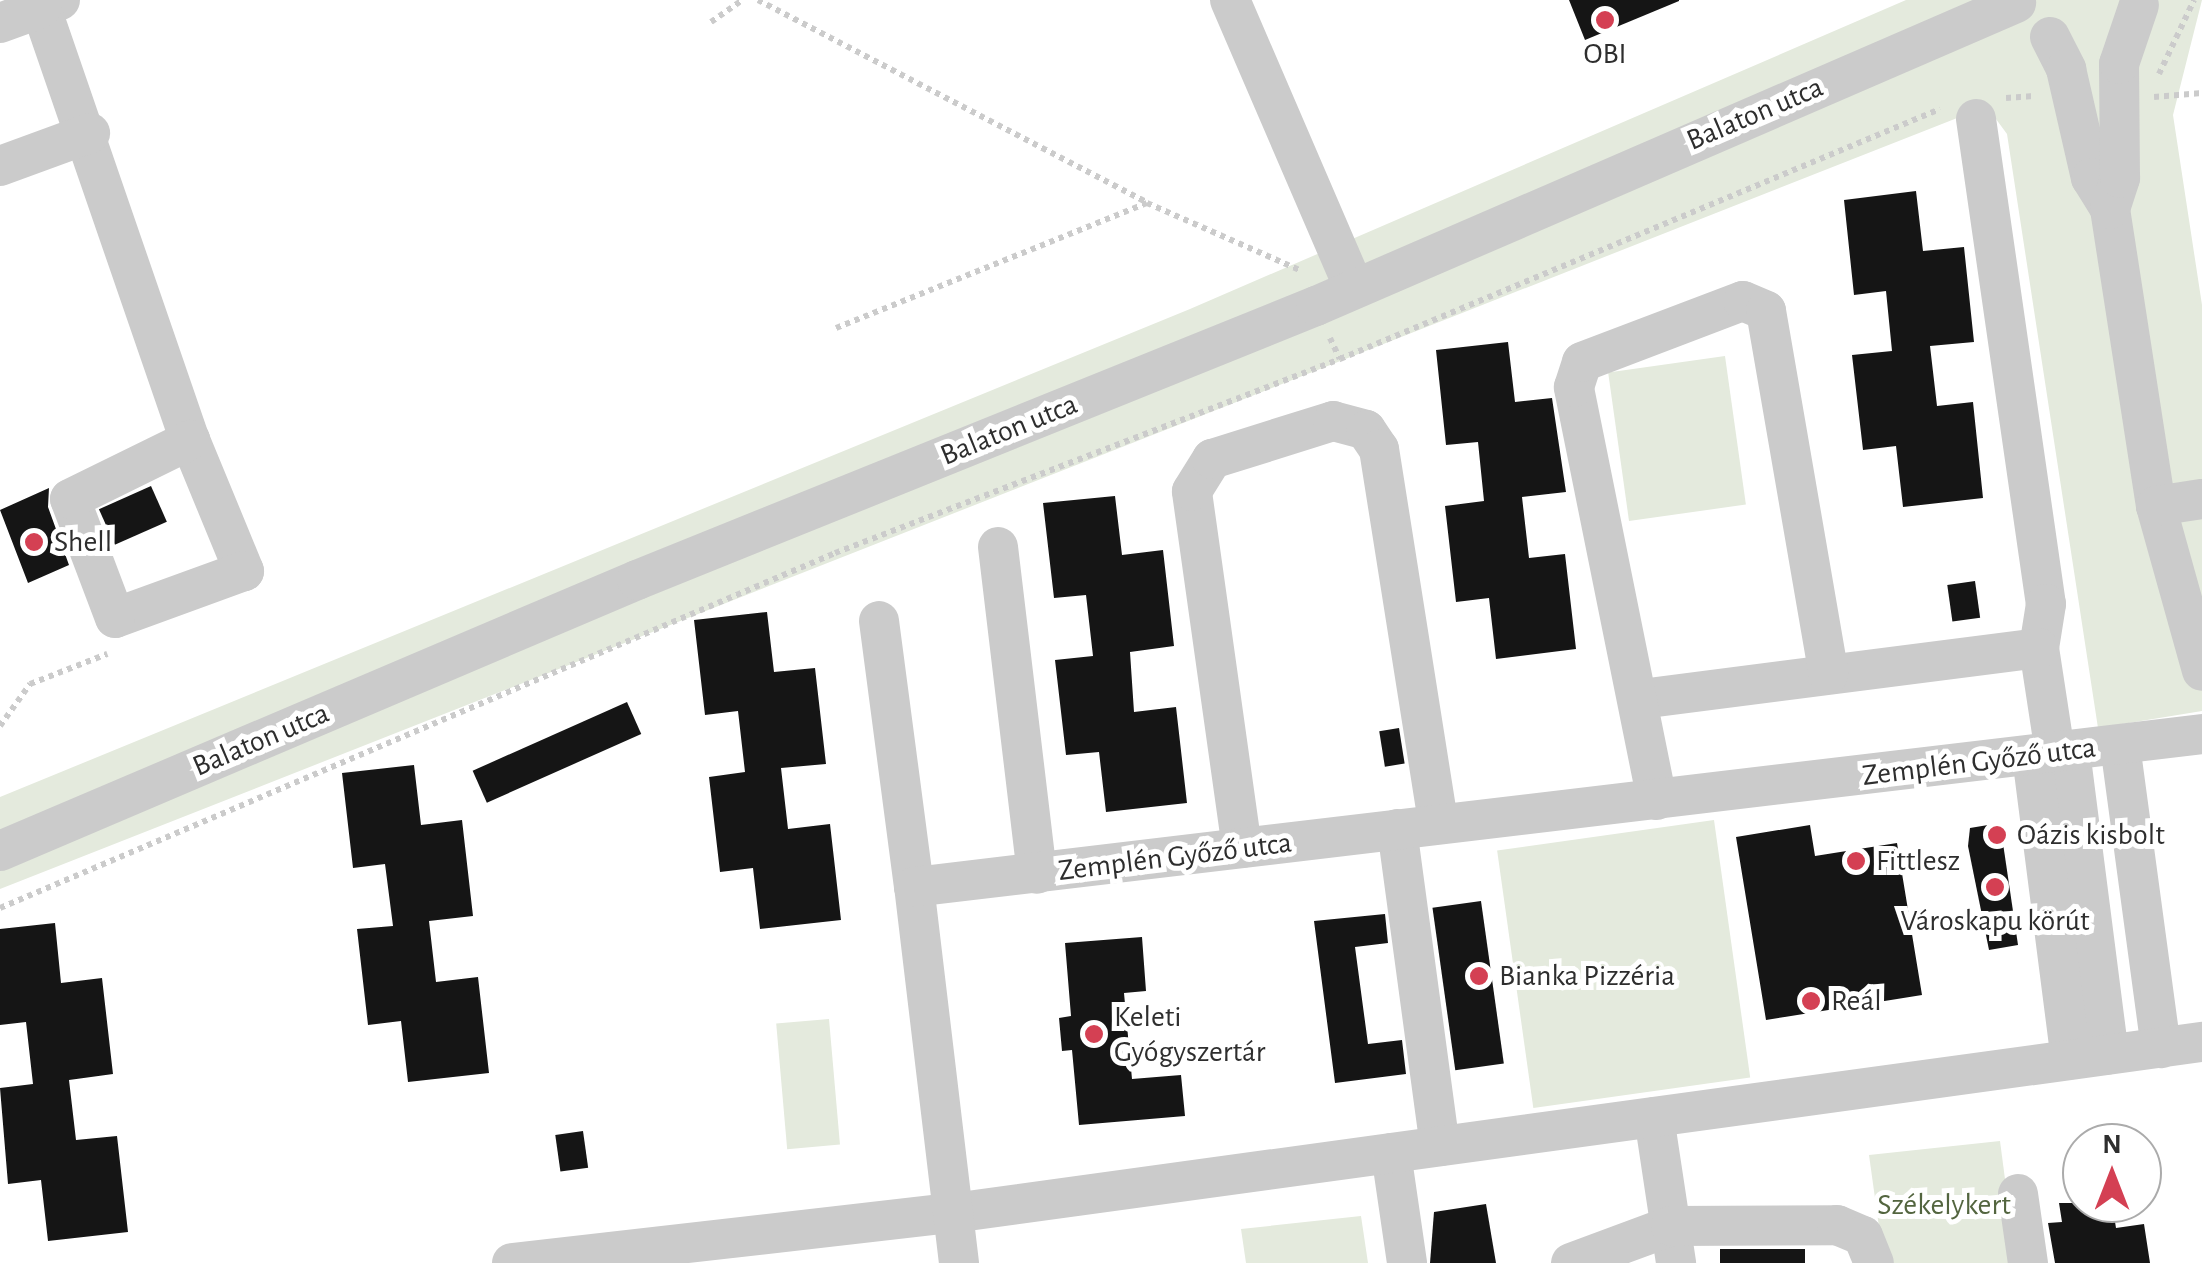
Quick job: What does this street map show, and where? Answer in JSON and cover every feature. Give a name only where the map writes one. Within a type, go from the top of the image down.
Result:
[{"type":"street","points":[[1230,0],[1354,288]]},
{"type":"street","points":[[2016,1],[2050,37],[2066,68],[2091,178],[2110,209],[2156,506],[2202,671]]},
{"type":"street","name":"Balaton utca","points":[[0,851],[637,580],[1316,306],[2016,1]]},
{"type":"street","points":[[2050,37],[2099,40],[2140,2]]},
{"type":"street","points":[[2110,209],[2120,178],[2119,64],[2140,2]]},
{"type":"street","points":[[0,23],[51,4],[190,440],[244,571],[124,620],[108,608],[70,499],[190,440]]},
{"type":"street","points":[[1972,110],[2046,604],[2040,648],[2085,749],[2126,1002],[2144,1050]]},
{"type":"street","points":[[0,166],[90,132]]},
{"type":"street","points":[[1656,800],[1640,699],[1573,374],[1589,358],[1743,302],[1760,305],[1768,318],[1828,674]]},
{"type":"street","points":[[1242,848],[1192,491],[1212,459],[1333,421],[1359,426],[1380,449],[1438,823]]},
{"type":"street","points":[[2156,506],[2202,499]]},
{"type":"street","points":[[998,547],[1037,874]]},
{"type":"street","points":[[879,621],[959,1263]]},
{"type":"street","points":[[1640,699],[2040,648]]},
{"type":"street","name":"Zemplén Győző utca","points":[[914,887],[2202,734]]},
{"type":"street","points":[[2085,749],[2126,1002],[2144,1050]]},
{"type":"street","points":[[1397,829],[1440,1146]]},
{"type":"street","points":[[512,1263],[953,1213],[2144,1050]]},
{"type":"street","points":[[1654,1117],[1673,1244]]},
{"type":"street","points":[[1391,1153],[1407,1263]]},
{"type":"street","points":[[2018,1194],[2028,1263]]},
{"type":"street","points":[[1571,1263],[1673,1244],[1847,1227],[1869,1242],[1874,1263]]},
{"type":"path","points":[[711,22],[743,0]]},
{"type":"path","points":[[758,0],[1147,203],[1302,271],[1340,360]]},
{"type":"path","points":[[2148,98],[2202,93]]},
{"type":"path","points":[[0,908],[835,552],[1340,360],[1875,131],[2050,95]]},
{"type":"path","points":[[836,328],[1147,203]]},
{"type":"green space","points":[[1906,0],[2202,0],[2173,115],[2202,305],[2202,711],[2098,728],[2007,134],[1993,115],[1975,111],[0,889],[0,797],[1190,309]]},
{"type":"green space","points":[[1725,356],[1746,505],[1629,521],[1608,372]]},
{"type":"green space","points":[[1714,820],[1750,1077],[1533,1108],[1497,850]]},
{"type":"green space","points":[[829,1019],[840,1145],[787,1149],[776,1024]]},
{"type":"green space","name":"Székelykert","points":[[2000,1141],[2016,1263],[1884,1263],[1869,1155]]},
{"type":"green space","points":[[1361,1216],[1368,1263],[1246,1263],[1241,1229]]},
{"type":"building","name":"OBI","points":[[1569,0],[1679,0],[1679,1],[1585,40]]},
{"type":"building","points":[[1916,191],[1923,251],[1964,247],[1974,342],[1930,346],[1937,406],[1973,402],[1983,498],[1903,507],[1896,446],[1863,450],[1852,355],[1892,351],[1886,291],[1854,295],[1844,200]]},
{"type":"building","points":[[1508,342],[1515,402],[1552,398],[1566,492],[1522,497],[1529,558],[1565,554],[1576,649],[1496,659],[1489,598],[1456,602],[1445,506],[1484,501],[1478,442],[1446,445],[1436,350]]},
{"type":"building","points":[[151,486],[167,522],[115,545],[99,509]]},
{"type":"building","name":"Shell","points":[[49,488],[48,507],[69,565],[28,583],[0,510]]},
{"type":"building","points":[[1115,496],[1122,555],[1163,550],[1174,646],[1130,652],[1134,712],[1176,707],[1187,803],[1106,812],[1099,752],[1066,755],[1055,660],[1093,656],[1086,595],[1054,598],[1043,503]]},
{"type":"building","points":[[1975,581],[1980,618],[1952,622],[1947,585]]},
{"type":"building","points":[[767,612],[774,672],[815,668],[826,764],[781,768],[788,829],[830,824],[841,920],[760,929],[753,868],[720,872],[709,777],[745,772],[738,711],[705,715],[694,620]]},
{"type":"building","points":[[627,702],[641,734],[487,803],[473,771]]},
{"type":"building","points":[[1399,728],[1405,764],[1385,767],[1379,731]]},
{"type":"building","points":[[414,765],[421,825],[462,820],[473,916],[429,921],[436,982],[478,977],[489,1073],[408,1082],[401,1021],[368,1025],[357,929],[393,926],[385,864],[353,868],[342,773]]},
{"type":"building","name":"Városkapu körút","points":[[2000,823],[2018,945],[1989,950],[1968,846],[1970,828]]},
{"type":"building","points":[[1810,825],[1815,856],[1897,843],[1922,995],[1766,1020],[1736,837]]},
{"type":"building","points":[[1481,901],[1504,1063],[1455,1070],[1432,908]]},
{"type":"building","points":[[1385,914],[1388,943],[1355,947],[1368,1044],[1402,1040],[1406,1074],[1335,1083],[1314,921]]},
{"type":"building","points":[[55,923],[61,983],[102,978],[113,1074],[69,1080],[76,1140],[117,1136],[128,1232],[48,1241],[41,1180],[8,1184],[0,1088],[33,1084],[26,1022],[0,1025],[0,929]]},
{"type":"building","name":"Keleti Gyógyszertár","points":[[1142,937],[1146,991],[1124,993],[1132,1079],[1181,1075],[1185,1116],[1079,1125],[1072,1050],[1062,1051],[1059,1018],[1071,1016],[1065,943]]},
{"type":"building","points":[[583,1131],[588,1168],[560,1172],[555,1135]]},
{"type":"building","points":[[1486,1204],[1496,1263],[1430,1263],[1434,1212]]},
{"type":"building","points":[[2048,1223],[2115,1223],[2116,1228],[2144,1224],[2150,1263],[2055,1263]]},
{"type":"building","points":[[1720,1249],[1805,1249],[1805,1263],[1720,1263]]},
{"type":"place","name":"OBI","points":[[1605,20]]},
{"type":"place","name":"Shell","points":[[34,542]]},
{"type":"place","name":"Oázis kisbolt","points":[[1997,835]]},
{"type":"place","name":"Fittlesz","points":[[1856,861]]},
{"type":"place","name":"Városkapu körút","points":[[1995,887]]},
{"type":"place","name":"Bianka Pizzéria","points":[[1479,976]]},
{"type":"place","name":"Reál","points":[[1811,1001]]},
{"type":"place","name":"Keleti Gyógyszertár","points":[[1094,1034]]}]
